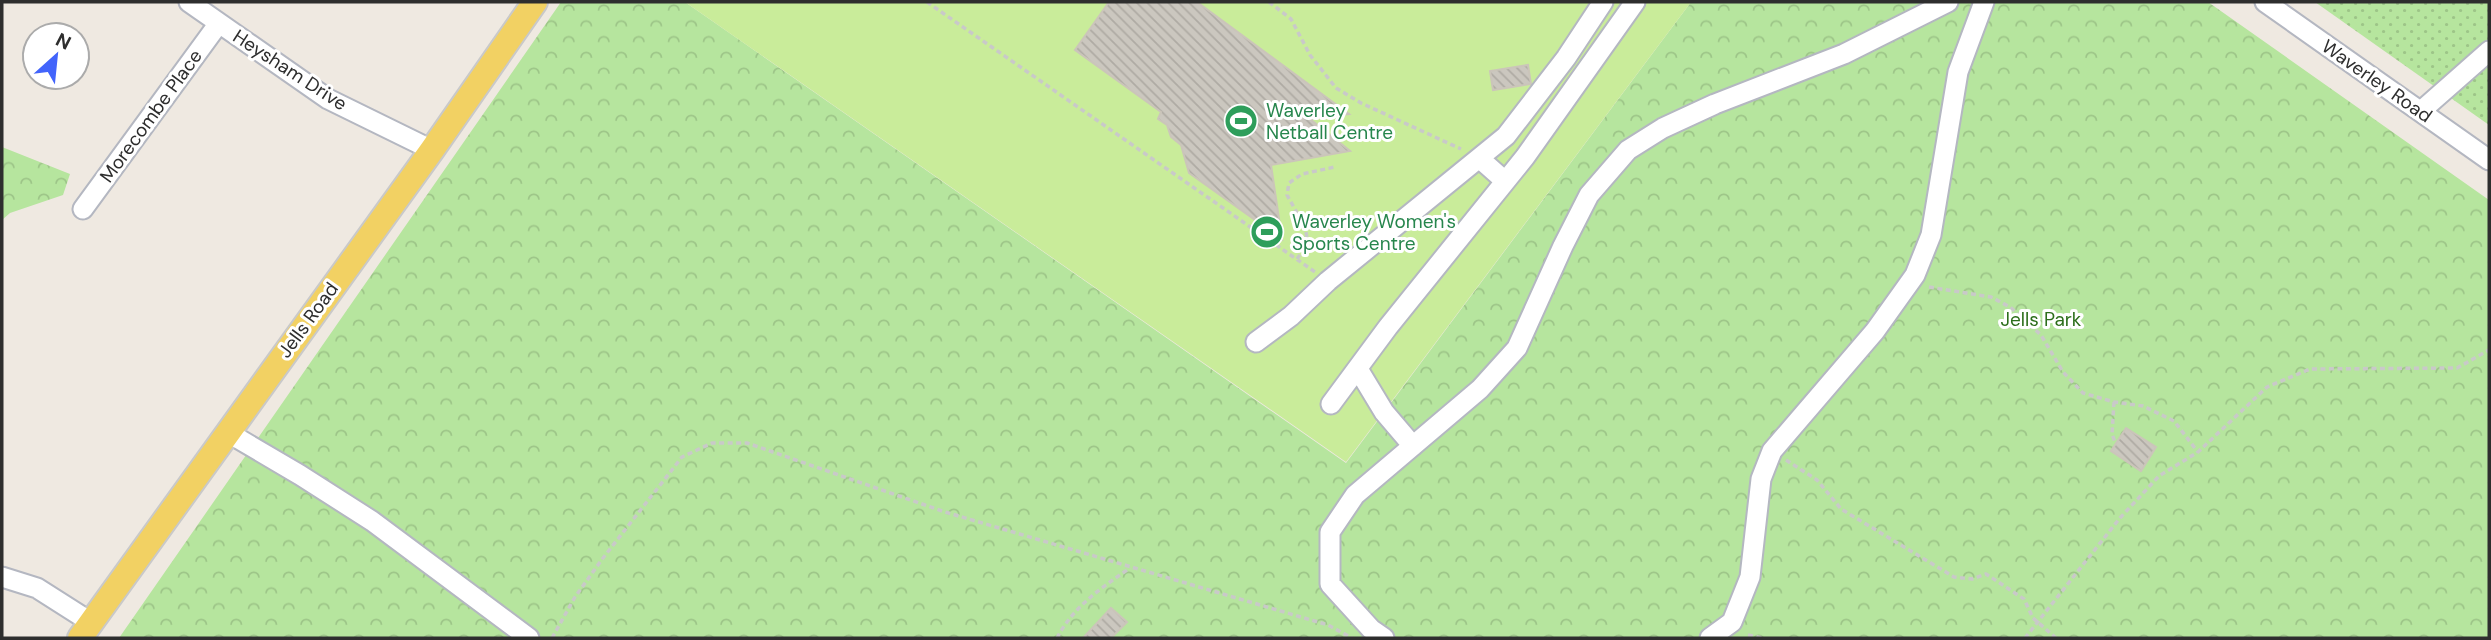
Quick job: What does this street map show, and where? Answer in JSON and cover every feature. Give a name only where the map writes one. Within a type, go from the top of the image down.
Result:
[{"type":"main road","name":"Jells Road","points":[[86,630],[432,150],[535,2]]},
{"type":"street","name":"Heysham Drive","points":[[189,2],[328,99],[432,150]]},
{"type":"street","points":[[1256,342],[1291,316],[1328,281],[1506,136],[1566,58],[1603,2]]},
{"type":"street","points":[[1331,404],[1388,327],[1525,157],[1635,2]]},
{"type":"street","points":[[1384,638],[1371,629],[1330,584],[1330,532],[1355,495],[1480,389],[1517,348],[1589,195],[1628,150],[1663,128],[1715,104],[1844,54],[1948,2]]},
{"type":"street","points":[[1710,638],[1732,622],[1750,577],[1761,479],[1772,451],[1875,331],[1914,275],[1931,235],[1958,72],[1984,2]]},
{"type":"street","name":"Waverley Road","points":[[2266,2],[2489,160]]},
{"type":"street","name":"Morecombe Place","points":[[83,209],[219,23]]},
{"type":"street","points":[[2421,111],[2489,51]]},
{"type":"street","points":[[1479,158],[1505,181]]},
{"type":"street","points":[[1358,369],[1384,412],[1413,446]]},
{"type":"street","points":[[227,432],[372,521],[529,638]]},
{"type":"street","points":[[2,577],[37,588],[86,630]]},
{"type":"path","points":[[927,2],[1328,281]]},
{"type":"path","points":[[1269,2],[1292,19],[1310,55],[1336,88],[1361,103],[1479,158]]},
{"type":"path","points":[[1297,259],[1308,243],[1305,227],[1287,195],[1289,183],[1302,174],[1335,167]]},
{"type":"path","points":[[1914,275],[1925,287],[1991,297],[2010,306],[2041,335],[2063,372],[2083,393],[2113,402],[2143,406],[2174,421],[2199,452]]},
{"type":"path","points":[[2025,638],[2120,518],[2159,476],[2199,452],[2267,387],[2309,369],[2457,368],[2489,350]]},
{"type":"path","points":[[2113,402],[2112,434],[2115,442]]},
{"type":"path","points":[[552,638],[575,597],[603,558],[682,457],[712,443],[747,443],[945,512],[1328,625],[1352,638]]},
{"type":"path","points":[[1772,451],[1817,480],[1841,509],[1954,577],[1972,579],[1986,574],[2024,599],[2033,618],[2056,638]]},
{"type":"path","points":[[1056,638],[1066,620],[1098,590],[1131,567]]},
{"type":"path","points":[[1748,635],[1763,638]]},
{"type":"green space","name":"Jells Park","points":[[561,2],[685,2],[1346,463],[1691,2],[2208,2],[2489,200],[2489,638],[119,638]]},
{"type":"green space","name":"Waverley Women's Sports Centre","points":[[685,2],[1691,2],[1346,462]]},
{"type":"green space","points":[[2315,2],[2489,2],[2489,125]]},
{"type":"green space","points":[[2,147],[70,174],[63,195],[10,213],[2,220]]},
{"type":"building","name":"Waverley Netball Centre","points":[[1109,2],[1197,2],[1349,114],[1310,119],[1350,151],[1271,165],[1282,239],[1189,173],[1181,145],[1171,137],[1167,125],[1158,119],[1161,112],[1075,50]]},
{"type":"building","points":[[1528,65],[1531,84],[1493,90],[1490,71]]},
{"type":"building","points":[[2126,428],[2156,447],[2141,471],[2111,451]]},
{"type":"building","points":[[1111,608],[1127,622],[1111,638],[1083,638]]},
{"type":"place","name":"Waverley Netball Centre","points":[[1241,121]]},
{"type":"place","name":"Waverley Women's Sports Centre","points":[[1267,232]]}]
